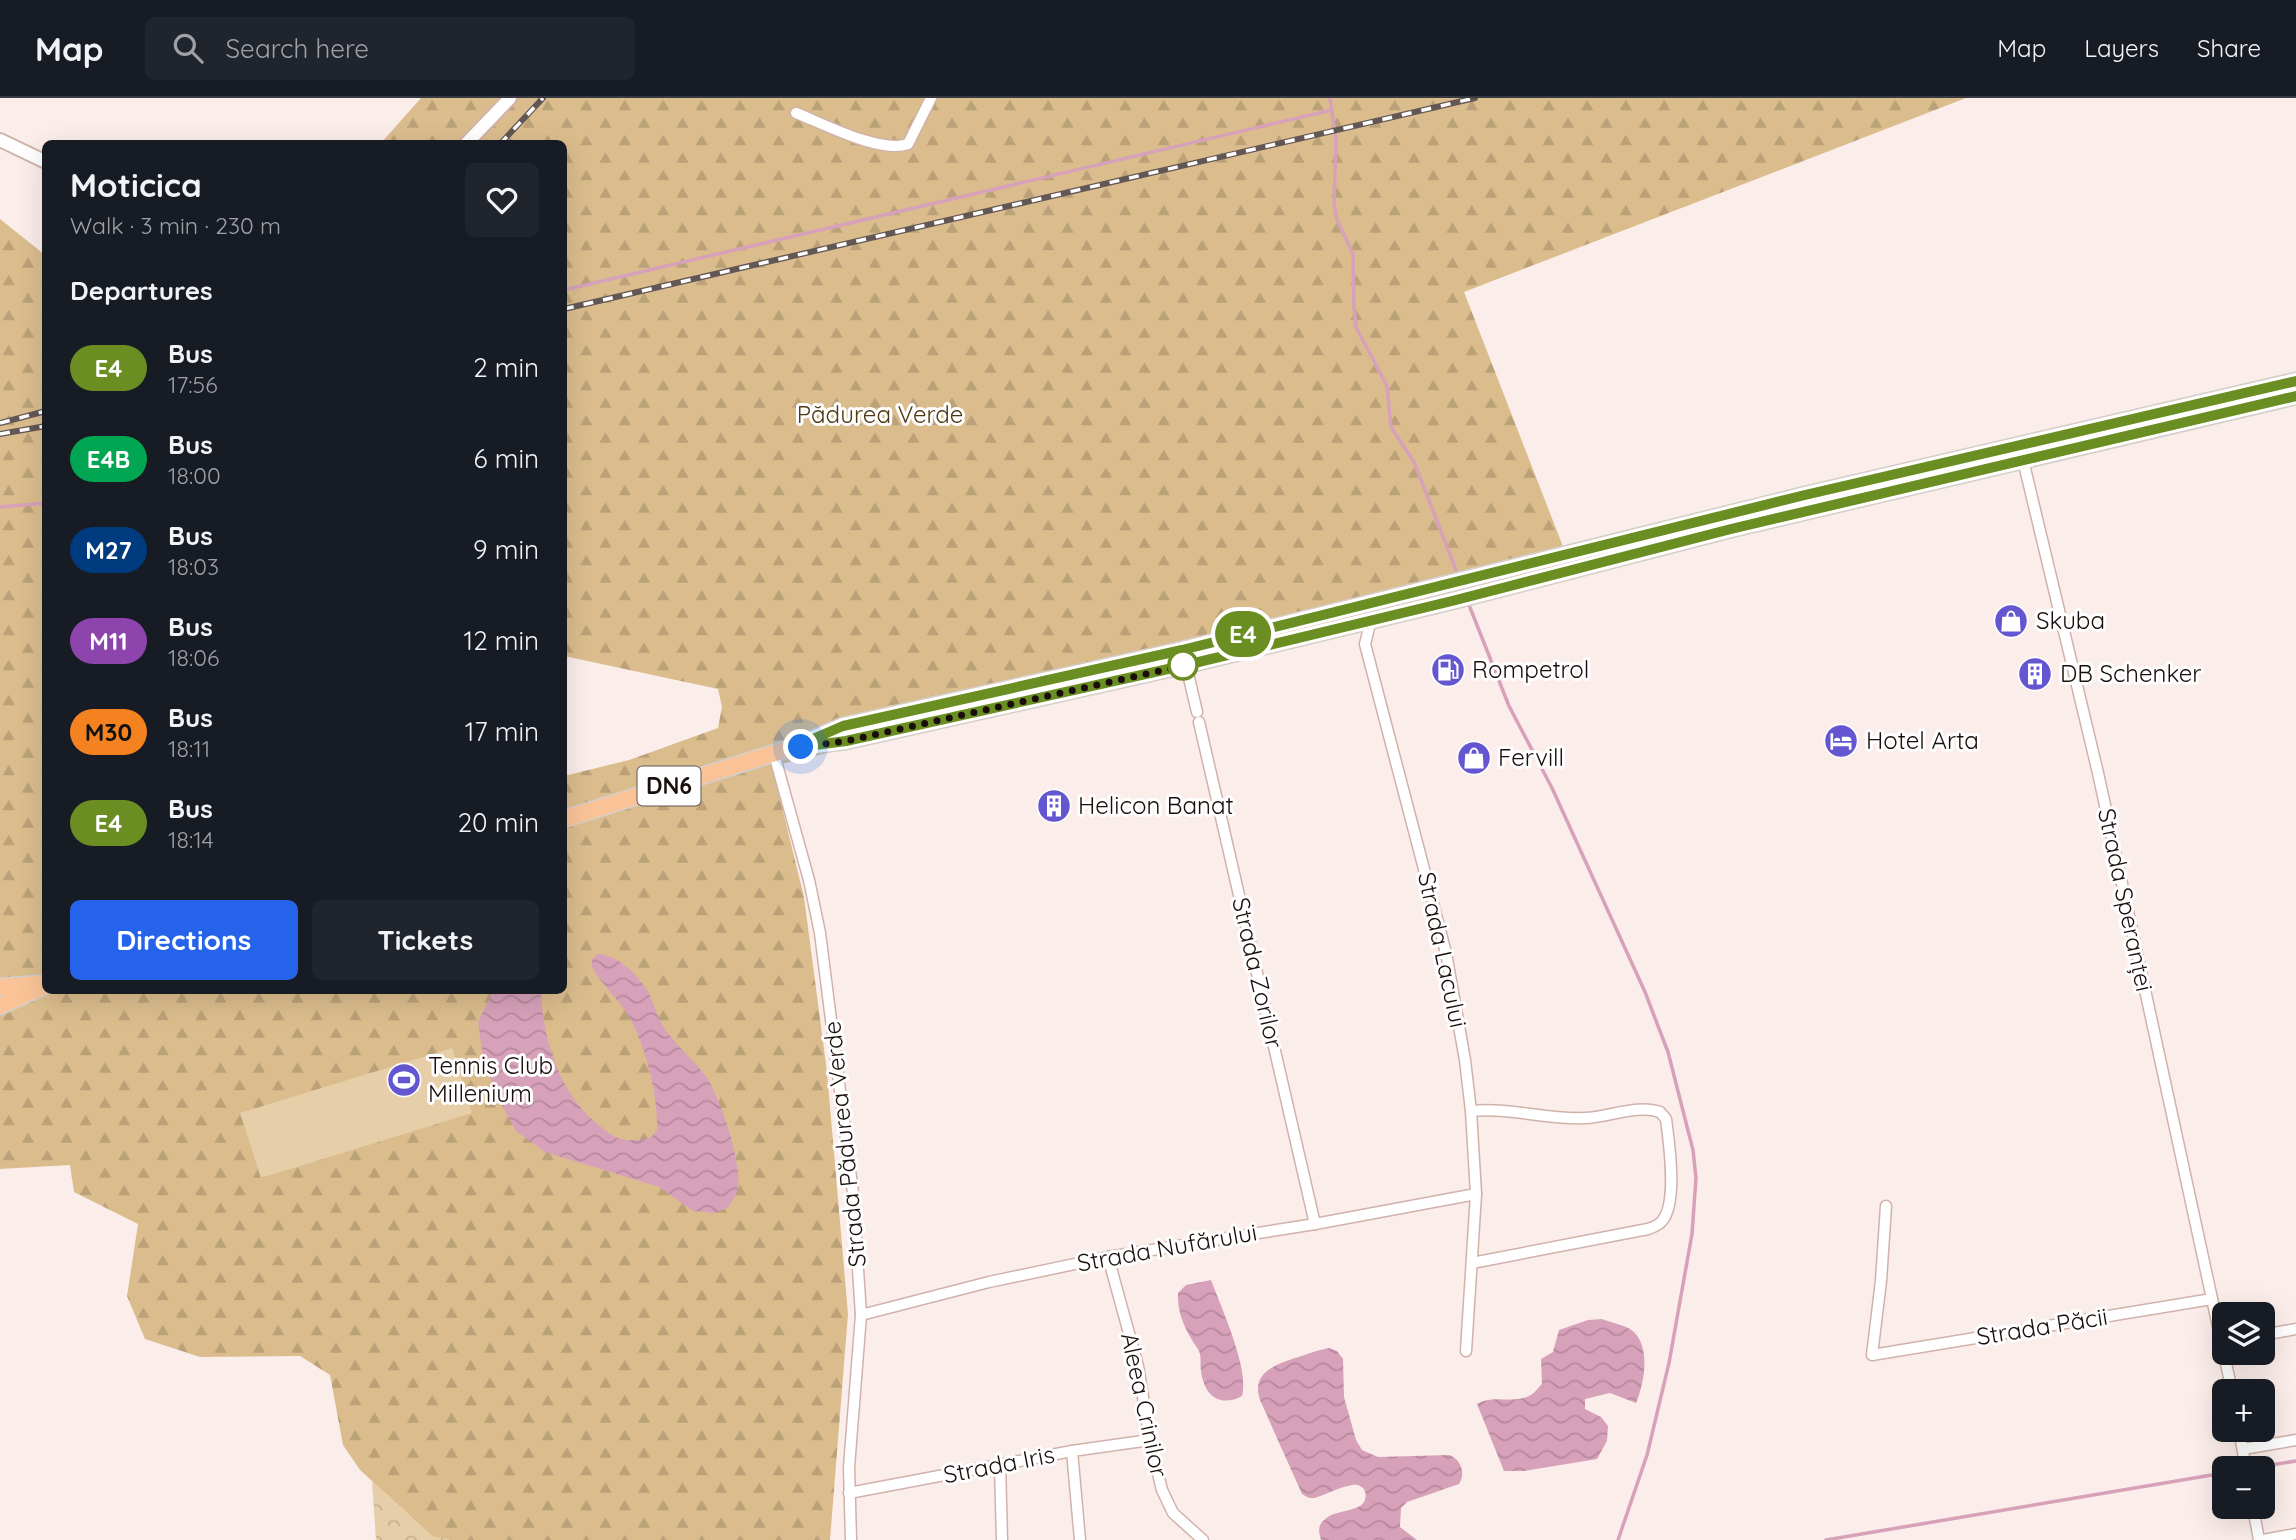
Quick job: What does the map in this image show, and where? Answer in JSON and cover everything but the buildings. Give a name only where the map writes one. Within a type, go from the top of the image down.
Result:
[{"type":"main road","name":"DN6","points":[[567,818],[792,748],[843,726],[1182,650],[1778,502],[2296,381]]},
{"type":"main road","name":"DN6","points":[[792,748],[846,741],[1186,665],[1731,529],[2296,396]]},
{"type":"main road","points":[[0,987],[42,984]]},
{"type":"main road","points":[[0,1006],[42,986]]},
{"type":"street","points":[[470,140],[510,98]]},
{"type":"street","points":[[796,113],[882,146],[899,147],[908,144],[931,98]]},
{"type":"street","points":[[0,141],[42,160]]},
{"type":"street","name":"Strada Speranței","points":[[2023,460],[2098,773],[2213,1302]]},
{"type":"street","name":"Strada Lacului","points":[[1371,620],[1365,644],[1446,953],[1460,1028],[1471,1111],[1476,1194],[1466,1351]]},
{"type":"street","points":[[1343,627],[1365,644]]},
{"type":"street","name":"Strada Zorilor","points":[[1186,665],[1315,1224]]},
{"type":"street","name":"Strada Pădurea Verde","points":[[774,754],[813,894],[824,958],[853,1193],[861,1315],[849,1493],[852,1540]]},
{"type":"street","points":[[1471,1111],[1490,1110],[1563,1118],[1586,1118],[1644,1109],[1660,1112],[1666,1119],[1671,1197],[1663,1220],[1648,1229],[1472,1263]]},
{"type":"street","name":"Strada Nufărului","points":[[861,1315],[989,1282],[1108,1257],[1315,1224],[1476,1194]]},
{"type":"street","name":"Strada Păcii","points":[[1886,1206],[1872,1355],[2212,1299]]},
{"type":"street","name":"Aleea Crinilor","points":[[1108,1257],[1138,1366],[1150,1440],[1162,1490],[1170,1510],[1203,1540]]},
{"type":"street","points":[[2275,1333],[2296,1329]]},
{"type":"street","name":"Strada Iris","points":[[849,1493],[1072,1451],[1150,1440]]},
{"type":"street","points":[[2243,1449],[2296,1440]]},
{"type":"street","points":[[2242,1442],[2244,1456]]},
{"type":"street","points":[[1072,1451],[1080,1540]]},
{"type":"street","points":[[1000,1464],[1002,1540]]},
{"type":"street","points":[[2256,1519],[2261,1540],[2296,1534]]},
{"type":"green space","name":"Pădurea Verde","points":[[421,98],[1966,98],[1464,292],[1569,562],[1475,601],[772,766],[804,897],[827,1072],[848,1314],[830,1540],[433,1540],[432,1536],[360,1470],[343,1445],[330,1375],[300,1356],[200,1357],[145,1339],[127,1296],[138,1224],[74,1192],[70,1165],[0,1169],[0,219],[42,253],[42,994],[567,994],[567,775],[629,760],[718,728],[722,707],[718,689],[567,657],[567,140],[384,140]]},
{"type":"green space","name":"Tennis Club Millenium","points":[[452,1048],[472,1113],[261,1178],[240,1113]]},
{"type":"green space","points":[[372,1481],[432,1536],[452,1540],[376,1540]]},
{"type":"water","points":[[597,954],[611,957],[636,975],[648,991],[667,1033],[711,1085],[729,1130],[737,1162],[738,1188],[728,1208],[713,1213],[693,1211],[659,1187],[545,1152],[516,1131],[496,1095],[483,1057],[478,1022],[492,994],[541,994],[550,1049],[576,1102],[589,1117],[616,1137],[646,1139],[657,1130],[650,1071],[634,1027],[628,1015],[600,980],[592,967],[592,960]]},
{"type":"water","points":[[1211,1280],[1233,1338],[1242,1371],[1242,1396],[1226,1401],[1214,1397],[1205,1387],[1199,1352],[1186,1329],[1178,1299],[1178,1293],[1186,1285]]},
{"type":"water","points":[[1602,1319],[1634,1332],[1643,1348],[1644,1367],[1636,1403],[1610,1393],[1585,1399],[1585,1409],[1601,1417],[1608,1426],[1607,1441],[1597,1459],[1524,1471],[1504,1471],[1477,1404],[1531,1395],[1542,1384],[1541,1359],[1553,1352],[1559,1330],[1588,1320]]},
{"type":"water","points":[[1329,1348],[1337,1351],[1343,1359],[1344,1397],[1356,1440],[1362,1450],[1378,1457],[1449,1455],[1457,1460],[1461,1467],[1459,1484],[1407,1502],[1401,1508],[1400,1527],[1417,1540],[1321,1540],[1319,1530],[1322,1522],[1332,1515],[1360,1506],[1364,1501],[1365,1491],[1361,1486],[1353,1485],[1315,1498],[1302,1494],[1258,1391],[1262,1377],[1272,1367]]},
{"type":"waterway","points":[[1330,98],[1336,139],[1334,203],[1337,220],[1353,254],[1356,327],[1387,386],[1391,427],[1414,462],[1456,570]]},
{"type":"waterway","points":[[567,289],[1332,110]]},
{"type":"waterway","points":[[0,507],[42,503]]},
{"type":"waterway","points":[[1469,605],[1509,706],[1552,788],[1645,992],[1668,1052],[1693,1150],[1696,1178],[1692,1234],[1669,1363],[1647,1455],[1618,1540]]},
{"type":"waterway","points":[[2275,1464],[2296,1461]]},
{"type":"waterway","points":[[1826,1540],[2212,1475]]},
{"type":"railway","points":[[504,140],[543,98]]},
{"type":"railway","points":[[567,308],[1475,98]]},
{"type":"railway","points":[[0,423],[42,412]]},
{"type":"railway","points":[[0,434],[42,427]]},
{"type":"bus line","name":"E4","points":[[2296,381],[1805,495],[1182,650],[843,726],[792,748],[846,741],[1186,665],[1452,601],[1731,529],[2296,396]]},
{"type":"place","name":"Skuba","points":[[2011,621]]},
{"type":"place","name":"Rompetrol","points":[[1448,670]]},
{"type":"place","name":"DB Schenker","points":[[2035,674]]},
{"type":"place","name":"Hotel Arta","points":[[1841,741]]},
{"type":"place","name":"Fervill","points":[[1474,758]]},
{"type":"place","name":"Helicon Banat","points":[[1054,806]]},
{"type":"place","name":"Tennis Club Millenium","points":[[404,1080]]},
{"type":"route","points":[[801,747],[846,741],[1186,665],[1183,665]]}]
